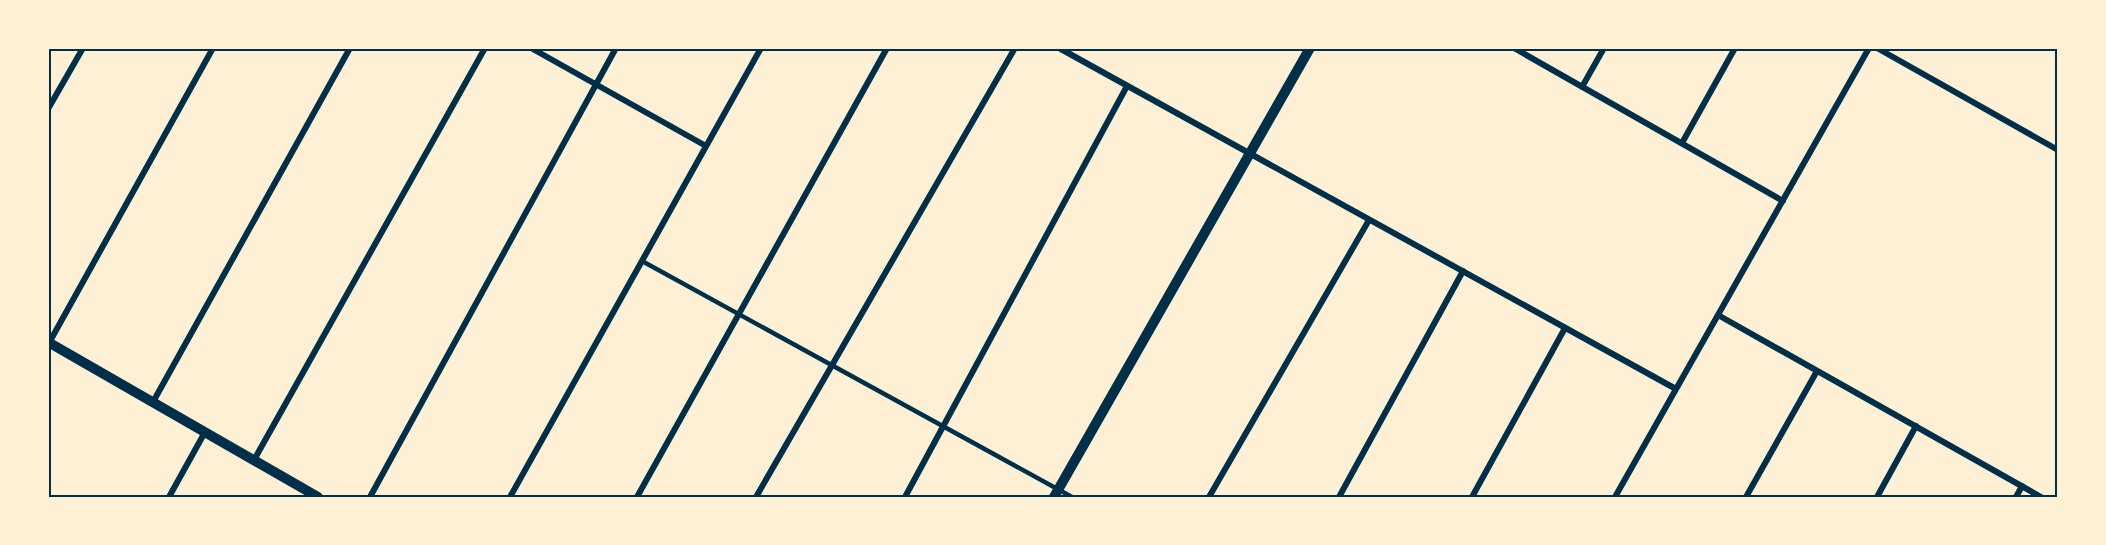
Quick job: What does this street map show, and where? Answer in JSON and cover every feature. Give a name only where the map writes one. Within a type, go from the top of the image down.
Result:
[{"type":"street","points":[[48,109],[83,48]]},
{"type":"street","points":[[213,48],[48,343],[318,497]]},
{"type":"street","points":[[153,402],[350,48]]},
{"type":"street","points":[[254,460],[485,48]]},
{"type":"street","points":[[531,48],[706,146]]},
{"type":"street","points":[[370,497],[616,48]]},
{"type":"street","points":[[510,497],[761,48]]},
{"type":"street","points":[[637,497],[887,48]]},
{"type":"street","points":[[756,497],[1015,48]]},
{"type":"street","points":[[1059,48],[1676,389]]},
{"type":"street","points":[[1056,493],[1310,48]]},
{"type":"street","points":[[1514,48],[1783,201]]},
{"type":"street","points":[[1582,87],[1604,48]]},
{"type":"street","points":[[1682,143],[1735,48]]},
{"type":"street","points":[[1615,497],[1869,48]]},
{"type":"street","points":[[1877,48],[2058,150]]},
{"type":"street","points":[[905,497],[1128,86]]},
{"type":"street","points":[[1209,497],[1369,220]]},
{"type":"street","points":[[1339,497],[1463,271]]},
{"type":"street","points":[[1718,315],[2041,497]]},
{"type":"street","points":[[1472,497],[1565,328]]},
{"type":"street","points":[[1746,497],[1817,371]]},
{"type":"street","points":[[1877,497],[1916,426]]},
{"type":"street","points":[[169,497],[205,432]]},
{"type":"street","points":[[2016,497],[2022,486]]},
{"type":"lane","points":[[642,261],[943,427],[1056,493],[1072,497]]}]
